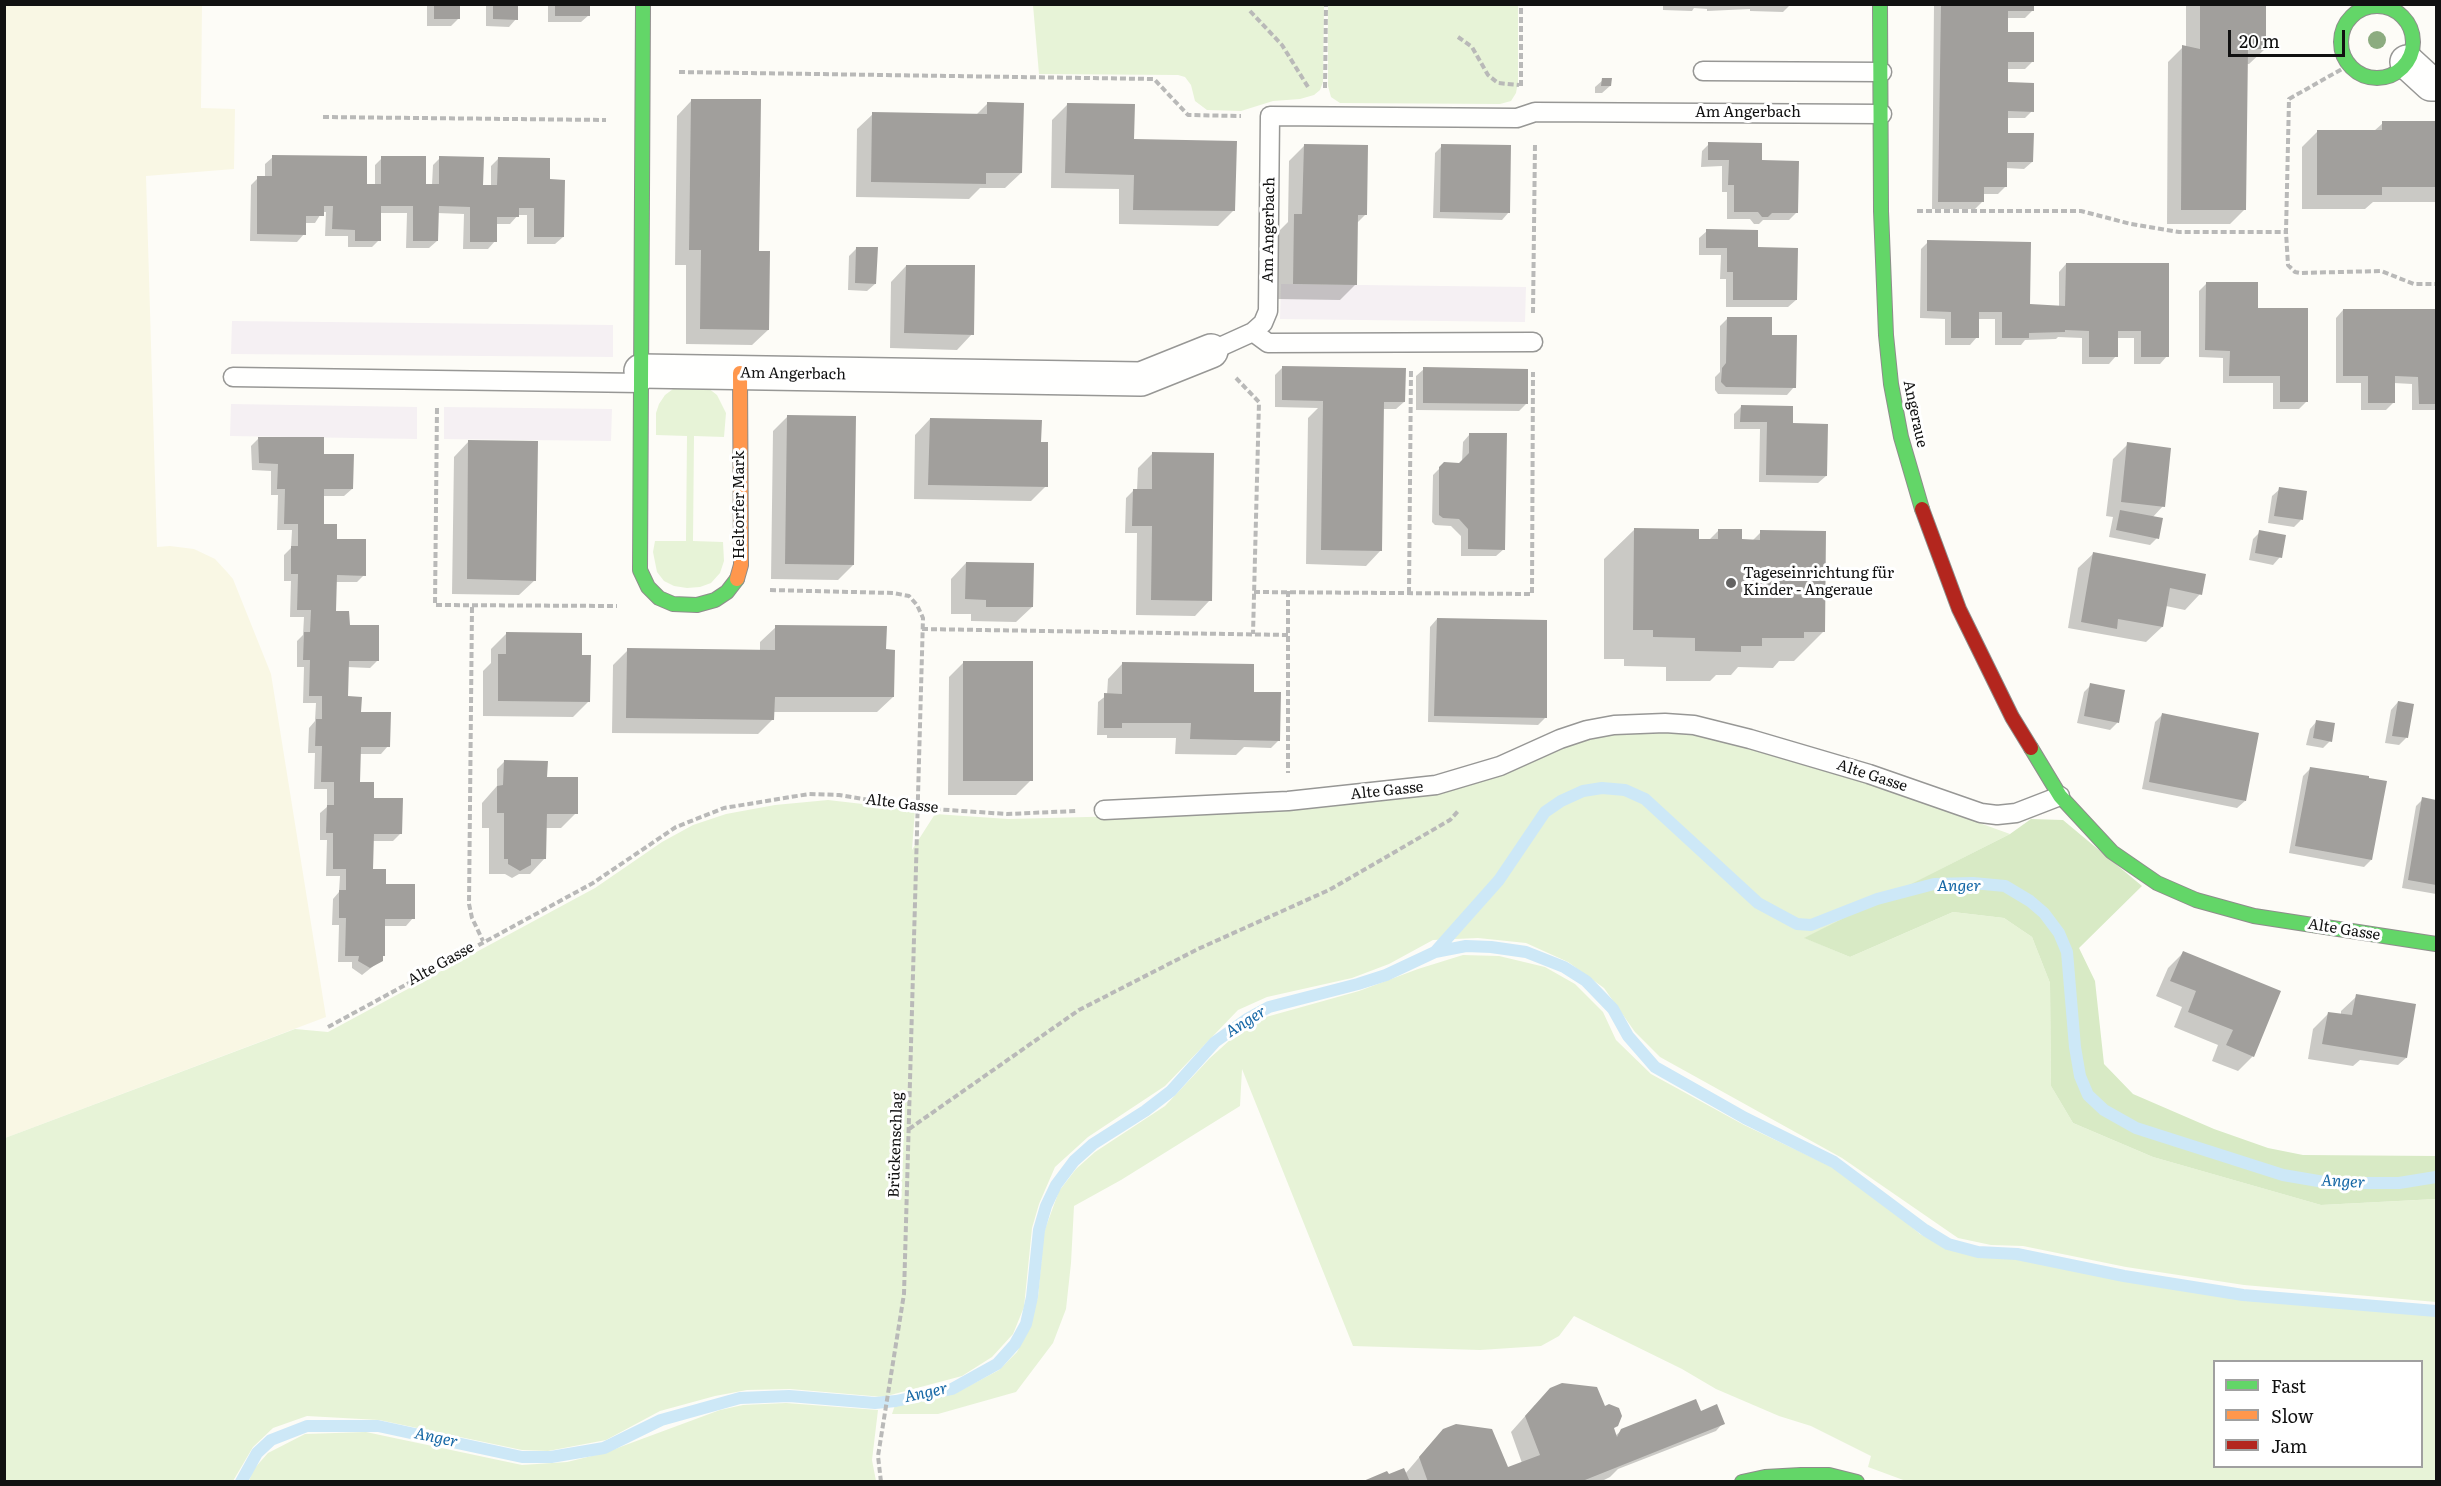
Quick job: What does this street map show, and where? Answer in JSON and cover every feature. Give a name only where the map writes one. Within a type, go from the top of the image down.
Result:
[{"type":"street","points":[[643,4],[639,554],[640,570],[648,587]]},
{"type":"street","name":"Angeraue","points":[[1880,4],[1881,211],[1886,335],[1891,384],[1901,437],[1920,503],[1959,609],[2012,717],[2060,796]]},
{"type":"street","points":[[2375,5],[2389,7],[2401,14],[2409,24],[2413,36],[2413,50],[2408,62],[2398,71],[2385,77],[2372,77],[2360,73],[2349,65],[2342,53],[2341,40],[2344,27],[2351,16],[2362,8],[2375,5]]},
{"type":"street","points":[[2408,62],[2431,84],[2436,84]]},
{"type":"street","name":"Am Angerbach","points":[[641,377],[740,373],[1141,379],[1211,351]]},
{"type":"street","name":"Heltorfer Mark","points":[[648,587],[659,598],[673,604],[697,605],[715,600],[727,592],[737,579],[741,565],[740,373]]},
{"type":"street","name":"Alte Gasse","points":[[2060,796],[2112,852],[2157,883],[2196,900],[2254,915],[2436,944]]},
{"type":"street","points":[[1742,1482],[1765,1477],[1829,1475],[1857,1482]]},
{"type":"lane","points":[[1703,71],[1881,72]]},
{"type":"lane","name":"Am Angerbach","points":[[1211,351],[1253,332],[1263,323],[1268,311],[1270,116],[1517,118],[1531,114],[1882,114]]},
{"type":"lane","points":[[1253,332],[1268,343],[1533,342]]},
{"type":"lane","points":[[233,377],[437,380],[641,377]]},
{"type":"lane","name":"Alte Gasse","points":[[1104,810],[1288,801],[1436,785],[1500,766],[1560,739],[1587,730],[1614,725],[1665,723],[1694,725],[1750,739],[1869,774],[1981,813],[1997,815],[2016,813],[2060,796]]},
{"type":"path","points":[[1325,116],[1326,4]]},
{"type":"path","points":[[1254,592],[1532,594],[1531,114],[1521,104],[1521,4]]},
{"type":"path","points":[[1250,11],[1282,45],[1299,69],[1325,116]]},
{"type":"path","points":[[1458,37],[1472,47],[1488,75],[1498,83],[1521,85]]},
{"type":"path","points":[[2349,65],[2289,99],[2286,261],[2295,272],[2381,271],[2414,284],[2436,284]]},
{"type":"path","points":[[642,71],[1154,79],[1188,115],[1270,116]]},
{"type":"path","points":[[323,117],[643,120]]},
{"type":"path","points":[[1881,211],[2082,211],[2131,224],[2179,232],[2286,232]]},
{"type":"path","points":[[1409,593],[1412,342]]},
{"type":"path","points":[[1211,351],[1259,402],[1253,634]]},
{"type":"path","points":[[437,380],[435,605],[472,607],[624,606],[648,587]]},
{"type":"path","name":"Brückenschlag","points":[[737,579],[754,590],[893,593],[909,596],[917,605],[923,618],[904,1294],[878,1456],[881,1482]]},
{"type":"path","points":[[1288,591],[1288,801]]},
{"type":"path","points":[[472,607],[469,904],[472,918],[483,941]]},
{"type":"path","points":[[922,629],[1288,634]]},
{"type":"path","points":[[909,1129],[1079,1010],[1198,949],[1329,890],[1450,820],[1500,766]]},
{"type":"path","name":"Alte Gasse","points":[[328,1027],[593,883],[676,827],[724,808],[809,794],[839,795],[919,808],[1007,814],[1104,810]]},
{"type":"shaded area","points":[[5,5],[202,5],[201,108],[235,109],[234,169],[146,176],[157,547],[194,549],[215,559],[227,572],[233,579],[271,674],[326,1017],[5,1138]]},
{"type":"shaded area","points":[[1281,284],[1526,287],[1525,322],[1280,319]]},
{"type":"shaded area","points":[[232,321],[613,325],[613,357],[231,354]]},
{"type":"shaded area","points":[[231,404],[417,407],[417,439],[230,436]]},
{"type":"shaded area","points":[[444,407],[612,409],[611,441],[444,439]]},
{"type":"green space","points":[[1033,5],[1324,5],[1323,82],[1320,90],[1314,95],[1300,99],[1273,101],[1241,111],[1207,110],[1195,101],[1191,85],[1185,77],[1178,75],[1039,74]]},
{"type":"green space","points":[[1328,5],[1518,5],[1516,93],[1511,101],[1500,104],[1340,103],[1331,97],[1328,86]]},
{"type":"green space","points":[[687,385],[708,388],[717,395],[726,413],[724,437],[694,436],[693,541],[723,542],[724,561],[720,573],[711,583],[687,588],[674,586],[664,581],[657,572],[653,552],[655,541],[686,541],[687,436],[656,435],[656,413],[665,395],[673,389]]},
{"type":"green space","points":[[1616,731],[1692,733],[1747,747],[1866,782],[2010,834],[1805,938],[1850,957],[1953,912],[2004,918],[2032,937],[2050,983],[2051,1086],[2073,1123],[2153,1157],[2321,1205],[2436,1199],[2436,1302],[2244,1285],[2126,1267],[2023,1246],[1991,1245],[1958,1238],[1842,1158],[1660,1057],[1635,1032],[1604,988],[1568,962],[1526,943],[1478,938],[1433,940],[1389,964],[1352,978],[1267,997],[1238,1010],[1165,1086],[1088,1137],[1055,1167],[1039,1204],[1032,1228],[1024,1307],[1013,1334],[992,1357],[962,1376],[883,1397],[790,1389],[747,1390],[660,1411],[606,1440],[548,1451],[522,1450],[379,1420],[307,1416],[273,1428],[253,1447],[233,1481],[5,1482],[5,1138],[295,1029],[328,1032],[595,888],[662,842],[693,825],[726,814],[775,805],[828,800],[915,810],[912,850],[935,814],[1008,819],[1126,816],[1406,798],[1438,792],[1562,746]]},
{"type":"green space","points":[[2031,819],[2063,820],[2142,886],[2079,948],[2095,981],[2104,1064],[2133,1094],[2214,1129],[2268,1148],[2303,1155],[2436,1156],[2436,1199],[2321,1205],[2153,1157],[2073,1123],[2051,1086],[2050,983],[2032,937],[2004,918],[1953,912],[1850,957],[1804,938],[2010,834]]},
{"type":"green space","points":[[1463,955],[1499,956],[1545,967],[1575,984],[1603,1012],[1616,1040],[1651,1074],[1744,1125],[1830,1166],[1869,1191],[1920,1234],[1947,1248],[1974,1256],[2013,1258],[2124,1280],[2242,1299],[2436,1316],[2436,1481],[1906,1481],[1868,1467],[1871,1456],[1811,1426],[1779,1416],[1716,1389],[1682,1369],[1574,1316],[1559,1336],[1541,1346],[1480,1350],[1353,1346],[1242,1069],[1240,1106],[1121,1180],[1074,1206],[1066,1309],[1053,1343],[1016,1392],[938,1414],[892,1414],[895,1405],[954,1394],[999,1370],[1017,1352],[1029,1328],[1038,1297],[1044,1232],[1059,1191],[1076,1169],[1095,1152],[1165,1106],[1210,1058],[1241,1030],[1266,1017],[1359,991]]},
{"type":"green space","points":[[786,1403],[878,1410],[872,1460],[876,1481],[249,1481],[253,1470],[268,1453],[305,1434],[366,1432],[522,1465],[567,1462],[604,1453],[720,1410],[743,1405]]},
{"type":"building","points":[[434,4],[460,4],[460,19],[434,19]]},
{"type":"building","points":[[493,4],[518,4],[518,20],[493,19]]},
{"type":"building","points":[[555,4],[590,4],[590,16],[555,16]]},
{"type":"building","points":[[1941,4],[2034,4],[2034,11],[2008,11],[2008,32],[2034,32],[2034,62],[2008,62],[2008,82],[2034,83],[2034,112],[2008,111],[2008,133],[2034,133],[2033,162],[2007,162],[2007,187],[1984,187],[1984,202],[1938,202]]},
{"type":"building","points":[[2200,4],[2266,4],[2266,49],[2248,49],[2246,210],[2181,210],[2182,45],[2200,49]]},
{"type":"building","points":[[1602,78],[1612,78],[1611,86],[1601,86]]},
{"type":"building","points":[[691,99],[761,99],[759,251],[770,251],[769,330],[700,329],[701,250],[689,250]]},
{"type":"building","points":[[987,102],[1024,103],[1022,173],[986,173],[986,184],[871,182],[872,112],[987,114]]},
{"type":"building","points":[[1067,103],[1135,104],[1134,139],[1237,141],[1235,211],[1133,210],[1134,175],[1065,173]]},
{"type":"building","points":[[2382,121],[2436,121],[2436,187],[2382,187],[2382,195],[2317,195],[2317,130],[2382,130]]},
{"type":"building","points":[[1708,142],[1762,143],[1762,160],[1799,161],[1798,213],[1772,213],[1768,217],[1762,217],[1758,212],[1734,212],[1734,185],[1728,185],[1729,160],[1708,160]]},
{"type":"building","points":[[1304,144],[1368,145],[1367,215],[1358,215],[1357,285],[1293,284],[1294,214],[1302,214]]},
{"type":"building","points":[[1441,144],[1511,145],[1510,213],[1440,212]]},
{"type":"building","points":[[272,155],[367,156],[367,184],[381,184],[381,156],[426,156],[426,184],[439,184],[439,156],[484,157],[483,185],[497,185],[498,157],[550,158],[550,179],[565,180],[564,237],[534,237],[534,208],[519,208],[519,217],[497,217],[497,242],[470,242],[470,207],[439,206],[438,241],[413,241],[413,206],[381,206],[381,241],[355,241],[355,230],[332,229],[333,206],[324,206],[324,216],[306,216],[306,235],[257,234],[257,176],[272,176]]},
{"type":"building","points":[[1706,229],[1758,230],[1758,247],[1798,248],[1797,300],[1733,300],[1733,272],[1727,272],[1727,248],[1706,248]]},
{"type":"building","points":[[1927,240],[2031,242],[2030,304],[2065,306],[2066,263],[2169,263],[2169,357],[2141,357],[2141,331],[2118,331],[2118,357],[2089,357],[2089,331],[2065,330],[2065,332],[2029,333],[2029,338],[2002,338],[2002,312],[1979,312],[1979,338],[1951,338],[1951,312],[1927,311]]},
{"type":"building","points":[[856,247],[878,247],[876,284],[855,283]]},
{"type":"building","points":[[906,265],[975,265],[974,335],[904,333]]},
{"type":"building","points":[[2206,282],[2258,282],[2258,308],[2308,308],[2308,402],[2280,402],[2280,376],[2229,376],[2230,351],[2205,350]]},
{"type":"building","points":[[2343,309],[2436,309],[2436,404],[2419,404],[2418,377],[2395,376],[2395,403],[2368,403],[2368,376],[2343,376]]},
{"type":"building","points":[[1727,317],[1772,317],[1772,335],[1797,335],[1796,388],[1726,387],[1721,382],[1722,368],[1726,363]]},
{"type":"building","points":[[1282,366],[1406,368],[1405,402],[1384,402],[1382,551],[1321,550],[1323,401],[1282,400]]},
{"type":"building","points":[[1423,367],[1528,369],[1528,404],[1423,403]]},
{"type":"building","points":[[1741,405],[1793,406],[1793,423],[1828,424],[1827,476],[1766,475],[1767,422],[1740,422]]},
{"type":"building","points":[[787,415],[856,416],[854,565],[785,564]]},
{"type":"building","points":[[930,418],[1042,420],[1041,442],[1048,442],[1048,487],[928,485]]},
{"type":"building","points":[[1469,433],[1507,433],[1505,550],[1468,549],[1468,529],[1459,519],[1443,518],[1439,515],[1439,467],[1444,462],[1459,463],[1469,453]]},
{"type":"building","points":[[258,437],[324,437],[324,454],[354,454],[353,489],[324,489],[324,524],[337,524],[337,539],[366,539],[366,576],[337,575],[336,611],[349,611],[350,625],[379,625],[379,661],[349,661],[348,696],[362,697],[361,712],[391,712],[390,747],[361,747],[360,782],[374,782],[374,798],[403,798],[402,834],[374,834],[373,869],[386,869],[386,884],[415,884],[415,919],[385,919],[385,956],[383,956],[383,961],[370,968],[358,961],[359,956],[345,956],[346,918],[339,918],[339,890],[346,890],[346,869],[333,869],[333,833],[326,833],[327,805],[334,805],[334,782],[321,782],[322,746],[315,746],[316,719],[322,719],[322,696],[309,696],[310,660],[303,660],[304,632],[310,632],[311,610],[297,610],[298,574],[291,574],[291,546],[298,546],[298,524],[284,524],[285,489],[277,489],[278,464],[259,463]]},
{"type":"building","points":[[468,440],[538,441],[536,581],[467,579]]},
{"type":"building","points":[[2127,442],[2171,448],[2165,507],[2121,502]]},
{"type":"building","points":[[1152,452],[1214,453],[1212,601],[1151,600],[1152,526],[1132,526],[1133,489],[1152,489]]},
{"type":"building","points":[[2279,487],[2307,491],[2303,520],[2274,516]]},
{"type":"building","points":[[2120,510],[2163,518],[2159,539],[2116,530]]},
{"type":"building","points":[[1634,528],[1699,529],[1699,539],[1718,539],[1718,529],[1742,529],[1742,539],[1760,540],[1760,530],[1826,531],[1825,632],[1804,632],[1804,638],[1762,638],[1762,646],[1741,646],[1741,652],[1695,651],[1695,638],[1653,637],[1653,630],[1633,630]]},
{"type":"building","points":[[2259,530],[2286,535],[2282,558],[2255,553]]},
{"type":"building","points":[[2093,552],[2206,574],[2202,595],[2170,588],[2163,627],[2118,619],[2117,629],[2081,622]]},
{"type":"building","points":[[966,562],[1034,563],[1033,607],[986,607],[986,600],[965,599]]},
{"type":"building","points":[[1437,618],[1547,620],[1547,718],[1434,716]]},
{"type":"building","points":[[775,625],[887,626],[886,649],[895,650],[894,697],[775,697],[774,720],[626,718],[627,648],[775,650]]},
{"type":"building","points":[[506,632],[582,633],[582,655],[591,655],[590,702],[498,701],[498,654],[506,654]]},
{"type":"building","points":[[963,661],[1033,661],[1033,781],[963,781]]},
{"type":"building","points":[[1122,662],[1254,664],[1254,692],[1281,692],[1280,741],[1190,739],[1191,723],[1122,723],[1122,728],[1104,728],[1104,693],[1122,694]]},
{"type":"building","points":[[2090,683],[2125,690],[2119,723],[2084,716]]},
{"type":"building","points":[[2398,701],[2414,704],[2408,738],[2392,736]]},
{"type":"building","points":[[2162,713],[2259,733],[2246,801],[2149,782]]},
{"type":"building","points":[[2316,720],[2335,723],[2332,742],[2313,738]]},
{"type":"building","points":[[504,760],[548,761],[547,777],[578,777],[578,814],[547,814],[546,859],[531,859],[531,865],[520,871],[508,864],[508,859],[504,859],[504,813],[497,813],[497,786],[503,785]]},
{"type":"building","points":[[2310,767],[2387,781],[2372,860],[2295,846]]},
{"type":"building","points":[[2422,797],[2436,800],[2436,885],[2408,880]]},
{"type":"building","points":[[2183,951],[2281,991],[2254,1057],[2226,1045],[2233,1030],[2188,1012],[2196,991],[2170,981]]},
{"type":"building","points":[[2356,994],[2416,1004],[2407,1058],[2322,1044],[2328,1012],[2352,1015]]},
{"type":"building","points":[[1562,1383],[1597,1387],[1605,1406],[1609,1404],[1619,1408],[1622,1416],[1618,1426],[1614,1428],[1617,1437],[1621,1429],[1696,1399],[1701,1411],[1717,1404],[1725,1424],[1580,1482],[1428,1482],[1419,1457],[1443,1429],[1456,1424],[1492,1429],[1508,1467],[1540,1455],[1525,1416],[1550,1388]]},
{"type":"building","points":[[1404,1468],[1410,1482],[1361,1482],[1387,1471],[1389,1474]]},
{"type":"waterway","name":"Anger","points":[[1435,952],[1499,880],[1545,812],[1561,801],[1583,791],[1602,788],[1625,790],[1645,799],[1758,903],[1797,924],[1811,925],[1877,899],[1934,884],[1973,883],[2005,886],[2030,901],[2044,913],[2059,933],[2067,952],[2075,1047],[2080,1076],[2088,1095],[2104,1110],[2136,1128],[2283,1175],[2330,1183],[2399,1183],[2436,1177]]},
{"type":"waterway","name":"Anger","points":[[241,1482],[257,1453],[271,1440],[307,1426],[378,1426],[522,1457],[551,1457],[604,1448],[661,1420],[740,1398],[789,1396],[875,1403],[952,1389],[997,1364],[1015,1344],[1026,1324],[1032,1297],[1039,1230],[1046,1206],[1056,1185],[1074,1161],[1093,1144],[1145,1111],[1171,1091],[1215,1042],[1247,1019],[1269,1007],[1358,984],[1386,975],[1435,952],[1466,946],[1526,952],[1564,967],[1586,981],[1613,1009],[1628,1036],[1655,1067],[1745,1118],[1834,1162],[1925,1230],[1948,1244],[1978,1252],[2017,1254],[2124,1276],[2243,1295],[2436,1311]]},
{"type":"traffic: fast","points":[[643,4],[640,570],[648,587],[659,598],[673,604],[697,605],[715,600],[727,592],[737,579]]},
{"type":"traffic: fast","points":[[1880,4],[1881,211],[1886,335],[1891,384],[1901,437],[1922,509]]},
{"type":"traffic: fast","points":[[2377,6],[2397,12],[2407,22],[2413,42],[2407,62],[2397,72],[2377,78],[2357,72],[2347,62],[2341,42],[2347,22],[2357,12],[2377,6]]},
{"type":"traffic: fast","points":[[2031,748],[2060,796],[2112,852],[2157,883],[2196,900],[2254,916],[2436,944]]},
{"type":"traffic: fast","points":[[1742,1482],[1765,1477],[1801,1475],[1829,1475],[1857,1482]]},
{"type":"traffic: slow","points":[[737,579],[741,565],[740,373]]},
{"type":"traffic: jam","points":[[1922,509],[1959,609],[2012,717],[2031,748]]},
{"type":"place","name":"Tageseinrichtung für Kinder - Angeraue","points":[[1731,583]]}]
